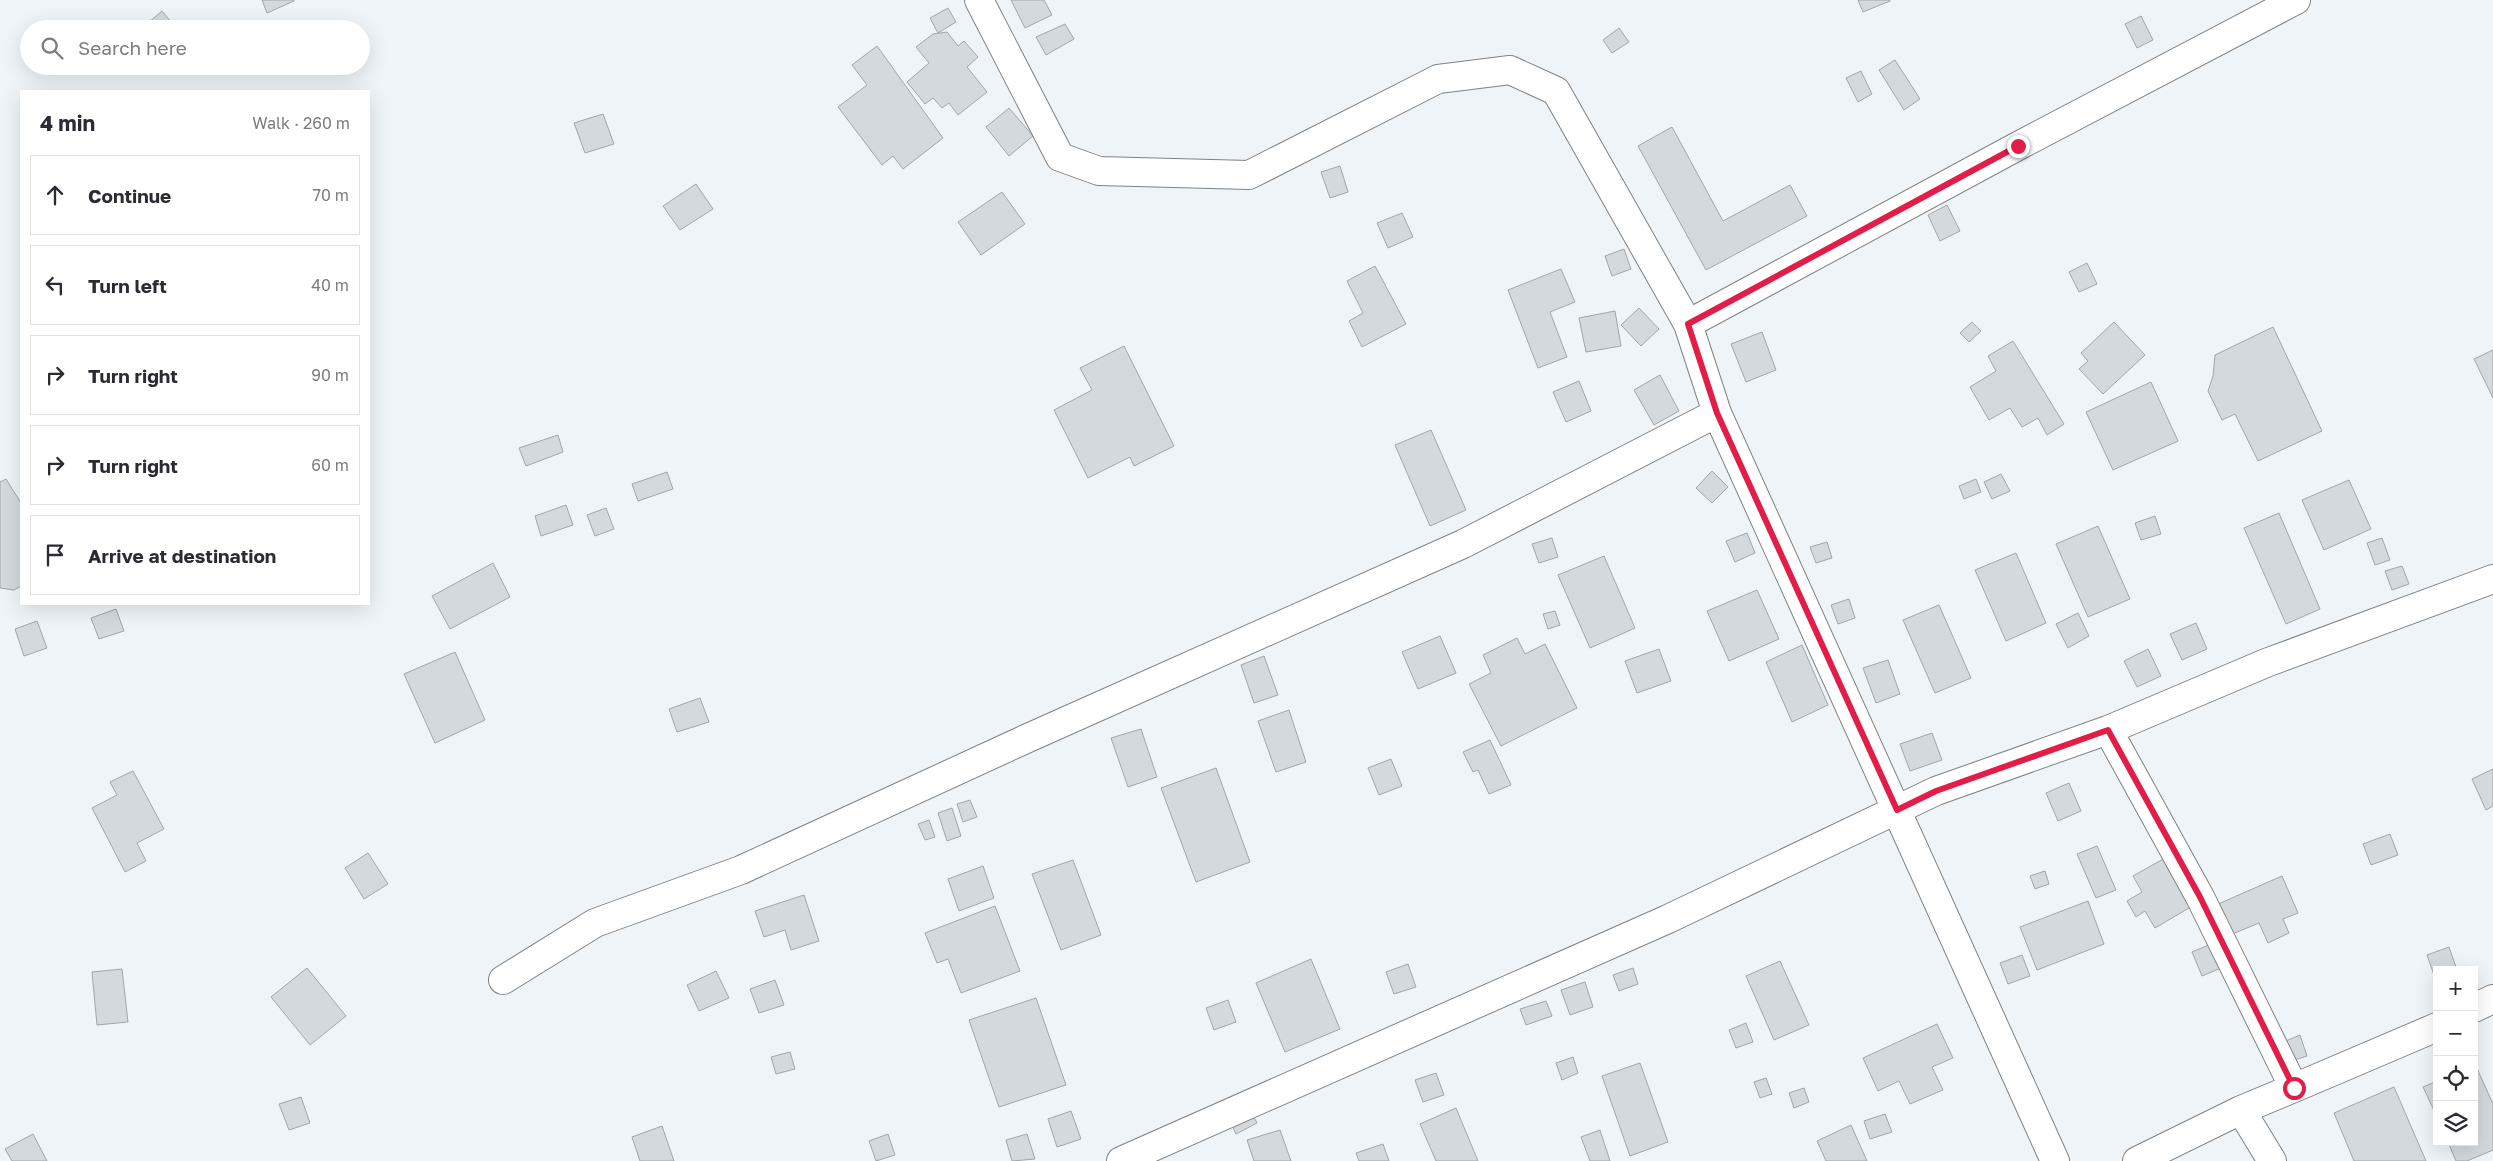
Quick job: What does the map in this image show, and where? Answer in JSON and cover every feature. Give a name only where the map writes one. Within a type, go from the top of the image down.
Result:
[{"type":"street","points":[[979,0],[1060,157],[1099,172],[1249,175],[1438,79],[1510,70],[1556,91],[1688,324],[1717,413],[2055,1161]]},
{"type":"street","points":[[1688,324],[2018,146],[2296,0]]},
{"type":"street","points":[[503,980],[595,923],[741,870],[1037,734],[1463,544],[1717,413]]},
{"type":"street","points":[[1121,1161],[1668,918],[1936,791],[2108,730],[2266,663],[2493,579]]},
{"type":"street","points":[[2108,730],[2200,897],[2294,1088]]},
{"type":"street","points":[[2478,1006],[2493,999]]},
{"type":"street","points":[[2137,1161],[2242,1110],[2433,1029]]},
{"type":"street","points":[[2242,1110],[2272,1161]]},
{"type":"building","points":[[262,0],[294,0],[294,1],[267,13]]},
{"type":"building","points":[[1011,0],[1044,0],[1052,15],[1025,28]]},
{"type":"building","points":[[1858,0],[1890,0],[1890,1],[1863,12]]},
{"type":"building","points":[[948,8],[956,22],[938,33],[930,18]]},
{"type":"building","points":[[162,11],[170,20],[151,20]]},
{"type":"building","points":[[2141,16],[2153,40],[2137,48],[2125,24]]},
{"type":"building","points":[[1065,24],[1074,39],[1046,55],[1036,37]]},
{"type":"building","points":[[1619,28],[1629,42],[1612,53],[1603,40]]},
{"type":"building","points":[[947,32],[958,46],[964,41],[978,57],[967,67],[987,92],[958,115],[949,103],[942,108],[933,98],[925,104],[907,82],[929,63],[916,47],[933,34]]},
{"type":"building","points":[[877,46],[943,138],[903,169],[893,156],[882,165],[838,107],[867,85],[852,65]]},
{"type":"building","points":[[1895,60],[1920,99],[1904,110],[1879,70]]},
{"type":"building","points":[[1861,71],[1872,94],[1858,102],[1846,78]]},
{"type":"building","points":[[1009,108],[1033,136],[1009,156],[986,127]]},
{"type":"building","points":[[603,114],[614,144],[585,153],[574,123]]},
{"type":"building","points":[[1672,127],[1723,221],[1790,185],[1807,216],[1706,270],[1638,146]]},
{"type":"building","points":[[1340,166],[1348,192],[1330,198],[1321,172]]},
{"type":"building","points":[[696,184],[713,209],[680,230],[663,206]]},
{"type":"building","points":[[1002,192],[1025,224],[981,255],[958,222]]},
{"type":"building","points":[[1947,205],[1960,231],[1940,241],[1928,215]]},
{"type":"building","points":[[1402,213],[1413,237],[1388,248],[1377,223]]},
{"type":"building","points":[[1624,249],[1631,269],[1612,276],[1605,256]]},
{"type":"building","points":[[2087,263],[2097,284],[2079,292],[2069,272]]},
{"type":"building","points":[[1375,266],[1406,324],[1362,347],[1349,321],[1363,313],[1347,281]]},
{"type":"building","points":[[1561,269],[1575,302],[1550,312],[1567,357],[1538,368],[1508,290]]},
{"type":"building","points":[[1639,308],[1659,329],[1641,346],[1621,325]]},
{"type":"building","points":[[1615,311],[1621,346],[1586,352],[1579,318]]},
{"type":"building","points":[[1972,322],[1981,331],[1969,342],[1960,333]]},
{"type":"building","points":[[2114,322],[2145,355],[2103,394],[2079,369],[2088,361],[2081,353]]},
{"type":"building","points":[[2273,327],[2322,431],[2258,461],[2235,414],[2222,420],[2208,391],[2213,376],[2215,355]]},
{"type":"building","points":[[1762,332],[1776,370],[1746,382],[1731,344]]},
{"type":"building","points":[[2013,341],[2064,424],[2047,435],[2038,418],[2022,427],[2010,408],[1989,420],[1970,387],[1996,371],[1988,356]]},
{"type":"building","points":[[1124,346],[1174,446],[1134,466],[1130,457],[1088,478],[1054,410],[1092,390],[1080,368]]},
{"type":"building","points":[[2493,350],[2493,398],[2474,359]]},
{"type":"building","points":[[1660,375],[1679,411],[1654,425],[1634,390]]},
{"type":"building","points":[[1579,381],[1591,411],[1566,422],[1553,392]]},
{"type":"building","points":[[2151,382],[2178,441],[2113,470],[2086,412]]},
{"type":"building","points":[[1431,430],[1466,510],[1430,526],[1395,445]]},
{"type":"building","points":[[558,435],[563,452],[526,466],[519,448]]},
{"type":"building","points":[[1712,471],[1728,487],[1712,503],[1696,488]]},
{"type":"building","points":[[667,472],[673,489],[638,501],[632,484]]},
{"type":"building","points":[[2001,474],[2010,491],[1992,499],[1984,482]]},
{"type":"building","points":[[6,479],[20,501],[20,587],[14,590],[0,588],[0,482]]},
{"type":"building","points":[[1976,479],[1981,492],[1964,499],[1959,486]]},
{"type":"building","points":[[2349,480],[2371,529],[2324,550],[2302,500]]},
{"type":"building","points":[[566,505],[573,525],[541,536],[535,516]]},
{"type":"building","points":[[606,508],[614,529],[595,536],[587,515]]},
{"type":"building","points":[[2279,513],[2320,609],[2286,624],[2244,528]]},
{"type":"building","points":[[2155,516],[2161,534],[2141,540],[2135,523]]},
{"type":"building","points":[[2098,526],[2130,599],[2088,617],[2056,544]]},
{"type":"building","points":[[1747,533],[1755,553],[1735,562],[1726,541]]},
{"type":"building","points":[[1552,538],[1558,557],[1539,563],[1532,544]]},
{"type":"building","points":[[2382,538],[2390,560],[2375,565],[2367,543]]},
{"type":"building","points":[[1827,542],[1832,558],[1816,563],[1810,547]]},
{"type":"building","points":[[2016,553],[2046,623],[2006,641],[1975,570]]},
{"type":"building","points":[[1604,556],[1635,628],[1590,648],[1558,575]]},
{"type":"building","points":[[493,563],[510,597],[450,629],[432,596]]},
{"type":"building","points":[[2402,566],[2409,584],[2392,590],[2385,571]]},
{"type":"building","points":[[1757,590],[1779,639],[1729,661],[1707,611]]},
{"type":"building","points":[[1849,599],[1855,618],[1838,624],[1831,605]]},
{"type":"building","points":[[1939,605],[1971,678],[1935,693],[1903,620]]},
{"type":"building","points":[[116,609],[124,631],[99,639],[91,618]]},
{"type":"building","points":[[1555,611],[1560,625],[1548,629],[1543,614]]},
{"type":"building","points":[[2078,613],[2089,636],[2068,648],[2056,624]]},
{"type":"building","points":[[37,621],[47,648],[24,656],[15,629]]},
{"type":"building","points":[[2196,623],[2207,649],[2182,660],[2170,634]]},
{"type":"building","points":[[1440,636],[1456,673],[1418,689],[1402,652]]},
{"type":"building","points":[[1517,638],[1525,654],[1545,644],[1577,708],[1501,746],[1469,684],[1491,673],[1483,655]]},
{"type":"building","points":[[1802,645],[1828,705],[1792,722],[1766,662]]},
{"type":"building","points":[[1659,649],[1671,681],[1637,693],[1625,661]]},
{"type":"building","points":[[2148,649],[2161,676],[2137,687],[2124,661]]},
{"type":"building","points":[[455,652],[485,720],[435,743],[404,674]]},
{"type":"building","points":[[1264,656],[1278,695],[1254,703],[1241,665]]},
{"type":"building","points":[[1888,660],[1900,694],[1876,703],[1863,668]]},
{"type":"building","points":[[700,698],[709,722],[677,732],[669,709]]},
{"type":"building","points":[[1289,710],[1306,762],[1276,772],[1258,721]]},
{"type":"building","points":[[1141,729],[1157,777],[1128,787],[1111,738]]},
{"type":"building","points":[[1932,733],[1942,760],[1910,771],[1900,744]]},
{"type":"building","points":[[1490,740],[1511,785],[1489,794],[1478,770],[1473,772],[1463,752]]},
{"type":"building","points":[[1391,759],[1402,786],[1379,795],[1368,768]]},
{"type":"building","points":[[1216,768],[1250,862],[1196,882],[1161,788]]},
{"type":"building","points":[[2493,769],[2493,806],[2486,810],[2472,779]]},
{"type":"building","points":[[133,771],[164,829],[137,843],[146,861],[125,872],[92,808],[117,795],[110,782]]},
{"type":"building","points":[[2069,783],[2081,811],[2058,821],[2046,793]]},
{"type":"building","points":[[970,800],[977,817],[963,822],[957,804]]},
{"type":"building","points":[[952,808],[961,836],[947,841],[938,813]]},
{"type":"building","points":[[929,820],[935,837],[925,840],[918,824]]},
{"type":"building","points":[[2390,834],[2398,855],[2371,865],[2363,844]]},
{"type":"building","points":[[2097,846],[2116,890],[2096,898],[2077,854]]},
{"type":"building","points":[[368,853],[388,884],[364,899],[345,868]]},
{"type":"building","points":[[2165,858],[2194,905],[2155,928],[2145,911],[2136,917],[2127,901],[2142,892],[2133,876]]},
{"type":"building","points":[[1073,860],[1101,935],[1061,950],[1032,874]]},
{"type":"building","points":[[983,866],[994,898],[959,911],[948,879]]},
{"type":"building","points":[[2045,871],[2049,884],[2035,889],[2030,876]]},
{"type":"building","points":[[2282,876],[2298,913],[2283,919],[2289,933],[2268,943],[2259,923],[2230,935],[2216,905]]},
{"type":"building","points":[[804,895],[819,941],[791,950],[785,930],[764,937],[755,911]]},
{"type":"building","points":[[2088,901],[2104,944],[2037,970],[2020,927]]},
{"type":"building","points":[[995,906],[1020,971],[961,993],[948,959],[937,963],[925,933]]},
{"type":"building","points":[[2218,941],[2228,965],[2202,976],[2192,952]]},
{"type":"building","points":[[2449,947],[2456,966],[2433,966],[2433,972],[2427,955]]},
{"type":"building","points":[[2022,955],[2030,976],[2008,984],[2000,963]]},
{"type":"building","points":[[1311,959],[1340,1029],[1285,1052],[1256,983]]},
{"type":"building","points":[[1780,961],[1809,1025],[1774,1040],[1746,976]]},
{"type":"building","points":[[1408,964],[1416,987],[1394,994],[1386,972]]},
{"type":"building","points":[[307,968],[346,1016],[310,1045],[271,997]]},
{"type":"building","points":[[1633,968],[1638,984],[1619,991],[1613,975]]},
{"type":"building","points":[[122,969],[128,1022],[97,1025],[92,972]]},
{"type":"building","points":[[716,971],[729,998],[699,1011],[687,985]]},
{"type":"building","points":[[775,980],[784,1005],[759,1013],[750,989]]},
{"type":"building","points":[[1585,982],[1593,1007],[1570,1015],[1561,990]]},
{"type":"building","points":[[1036,998],[1066,1085],[999,1107],[969,1020]]},
{"type":"building","points":[[1228,1000],[1236,1022],[1214,1030],[1206,1008]]},
{"type":"building","points":[[1546,1001],[1552,1016],[1526,1025],[1520,1009]]},
{"type":"building","points":[[1746,1023],[1753,1042],[1736,1048],[1729,1030]]},
{"type":"building","points":[[1937,1024],[1953,1058],[1932,1067],[1943,1090],[1910,1104],[1899,1081],[1878,1091],[1863,1058]]},
{"type":"building","points":[[2300,1035],[2307,1056],[2288,1062],[2281,1043]]},
{"type":"building","points":[[790,1052],[795,1069],[776,1074],[771,1057]]},
{"type":"building","points":[[1573,1057],[1578,1073],[1562,1080],[1556,1063]]},
{"type":"building","points":[[1640,1063],[1668,1142],[1630,1156],[1602,1076]]},
{"type":"building","points":[[2478,1071],[2493,1104],[2493,1150],[2467,1161],[2456,1161],[2450,1146],[2478,1146]]},
{"type":"building","points":[[1436,1073],[1444,1095],[1423,1102],[1415,1080]]},
{"type":"building","points":[[1766,1078],[1772,1094],[1760,1098],[1754,1082]]},
{"type":"building","points":[[2433,1083],[2433,1108],[2423,1087]]},
{"type":"building","points":[[2394,1087],[2426,1161],[2354,1161],[2334,1113]]},
{"type":"building","points":[[1804,1088],[1809,1102],[1794,1108],[1789,1093]]},
{"type":"building","points":[[301,1097],[310,1123],[289,1130],[279,1104]]},
{"type":"building","points":[[1456,1108],[1478,1161],[1436,1161],[1420,1124]]},
{"type":"building","points":[[1071,1111],[1081,1139],[1057,1147],[1048,1119]]},
{"type":"building","points":[[1251,1111],[1257,1123],[1236,1134],[1230,1121]]},
{"type":"building","points":[[1885,1114],[1892,1132],[1870,1139],[1864,1121]]},
{"type":"building","points":[[1851,1125],[1867,1161],[1826,1161],[1817,1141]]},
{"type":"building","points":[[662,1126],[674,1161],[640,1161],[632,1137]]},
{"type":"building","points":[[1280,1130],[1291,1161],[1254,1161],[1247,1140]]},
{"type":"building","points":[[1600,1130],[1610,1161],[1590,1161],[1581,1137]]},
{"type":"building","points":[[33,1134],[47,1161],[12,1161],[5,1149]]},
{"type":"building","points":[[888,1134],[895,1155],[876,1161],[869,1141]]},
{"type":"building","points":[[1027,1134],[1035,1159],[1012,1161],[1006,1140]]},
{"type":"building","points":[[1383,1144],[1389,1161],[1359,1161],[1356,1153]]},
{"type":"route","points":[[2018,146],[1688,324],[1717,413],[1897,810],[1936,791],[2108,730],[2200,897],[2294,1088]]}]
